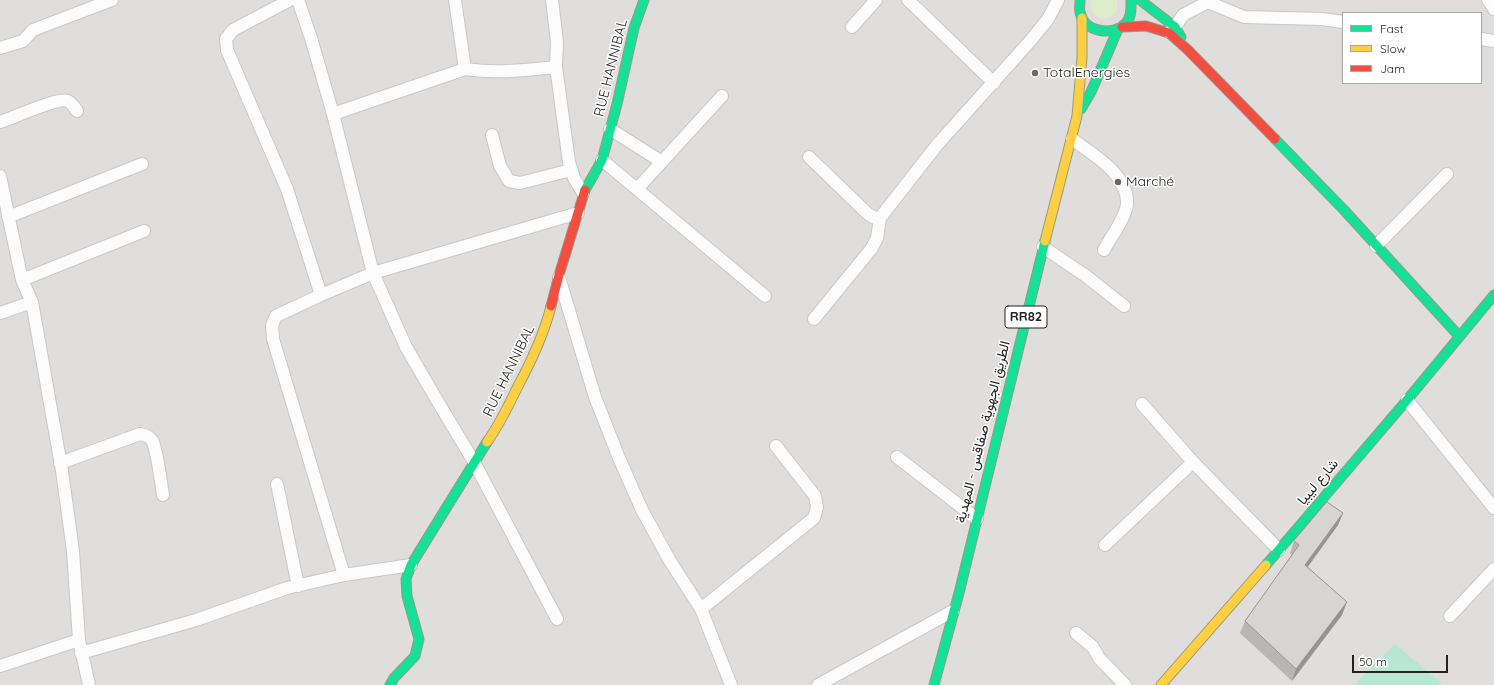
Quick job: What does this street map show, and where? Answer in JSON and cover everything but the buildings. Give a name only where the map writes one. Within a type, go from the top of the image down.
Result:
[{"type":"main road","name":"RUE HANNIBAL","points":[[388,684],[415,656],[419,639],[407,596],[406,579],[411,565],[474,462],[498,426],[530,364],[547,324],[559,275],[583,193],[602,160],[634,28],[644,0]]},
{"type":"main road","name":"RR82","points":[[1080,0],[1079,8],[1082,18]]},
{"type":"main road","name":"RR82","points":[[1120,28],[1129,19],[1131,14],[1131,0]]},
{"type":"main road","points":[[1140,0],[1172,30],[1188,50],[1339,205],[1459,336]]},
{"type":"main road","points":[[1082,18],[1091,28],[1104,32],[1120,28],[1146,26],[1172,30]]},
{"type":"main road","name":"الطريق الجهوية صفاقس - المهدية","points":[[934,685],[977,519],[1043,247],[1072,139],[1077,116],[1082,57],[1082,18]]},
{"type":"main road","name":"الطريق الجهوية صفاقس - المهدية","points":[[1077,116],[1091,92],[1120,28]]},
{"type":"main road","name":"شارع ليبيا","points":[[1161,685],[1279,550],[1494,295]]},
{"type":"street","points":[[0,48],[23,41],[32,30],[112,0]]},
{"type":"street","points":[[290,0],[233,30],[226,39],[227,50],[287,189],[321,295]]},
{"type":"street","points":[[298,0],[311,38],[333,114],[373,273],[406,347],[474,462],[556,619]]},
{"type":"street","points":[[455,0],[465,69]]},
{"type":"street","points":[[552,0],[557,42],[556,67],[571,170],[583,193]]},
{"type":"street","points":[[852,27],[876,0]]},
{"type":"street","points":[[908,0],[994,83]]},
{"type":"street","points":[[814,319],[872,248],[877,238],[880,218],[937,145],[1036,35],[1048,19],[1058,0]]},
{"type":"street","points":[[1488,0],[1494,9]]},
{"type":"street","points":[[1172,30],[1183,15],[1208,2],[1244,17],[1322,19],[1342,22]]},
{"type":"street","points":[[1482,39],[1494,41]]},
{"type":"street","points":[[333,114],[465,69],[486,72],[506,72],[556,67]]},
{"type":"street","points":[[637,190],[722,96]]},
{"type":"street","points":[[0,122],[60,101],[68,101],[77,111]]},
{"type":"street","points":[[610,129],[662,162]]},
{"type":"street","points":[[492,135],[500,166],[509,181],[520,183],[571,170]]},
{"type":"street","points":[[1072,139],[1114,172],[1121,179],[1125,189],[1127,203],[1120,222],[1104,250]]},
{"type":"street","points":[[809,157],[868,214],[875,218],[880,218]]},
{"type":"street","points":[[602,160],[765,296]]},
{"type":"street","points":[[8,217],[142,164]]},
{"type":"street","points":[[1376,246],[1447,174]]},
{"type":"street","points":[[0,176],[2,192],[22,280],[32,302],[60,463],[73,550],[79,640],[89,685]]},
{"type":"street","points":[[344,575],[273,339],[272,325],[276,316],[373,273],[578,213]]},
{"type":"street","points":[[22,280],[144,231]]},
{"type":"street","points":[[1043,247],[1086,276],[1124,306]]},
{"type":"street","points":[[559,275],[595,397],[619,458],[642,510],[670,561],[701,609],[731,685]]},
{"type":"street","points":[[0,314],[32,302]]},
{"type":"street","points":[[1407,400],[1494,508]]},
{"type":"street","points":[[1142,404],[1193,462],[1279,550]]},
{"type":"street","points":[[60,463],[140,434],[147,436],[152,440],[163,495]]},
{"type":"street","points":[[701,609],[814,518],[817,508],[815,496],[776,446]]},
{"type":"street","points":[[897,457],[977,519]]},
{"type":"street","points":[[1105,545],[1193,462]]},
{"type":"street","points":[[277,484],[298,586]]},
{"type":"street","points":[[81,653],[196,620],[263,596],[298,586],[344,575],[411,565]]},
{"type":"street","points":[[1450,616],[1494,569]]},
{"type":"street","points":[[818,685],[953,611]]},
{"type":"street","points":[[1076,633],[1093,647],[1099,658],[1125,685]]},
{"type":"street","points":[[0,666],[79,640]]},
{"type":"shaded area","points":[[0,0],[1494,0],[1494,685],[0,685]]},
{"type":"green space","points":[[1091,0],[1117,0],[1117,10],[1109,18],[1100,18],[1092,11]]},
{"type":"green space","points":[[1395,644],[1443,685],[1354,685]]},
{"type":"traffic: fast","points":[[585,190],[602,160],[617,104],[634,28],[644,0]]},
{"type":"traffic: fast","points":[[1080,0],[1080,12],[1082,19],[1092,28],[1107,31],[1114,30],[1128,21],[1131,12],[1131,0]]},
{"type":"traffic: fast","points":[[1140,0],[1175,27],[1181,37]]},
{"type":"traffic: fast","points":[[1081,109],[1091,92],[1118,29]]},
{"type":"traffic: fast","points":[[1275,139],[1344,210],[1459,336]]},
{"type":"traffic: fast","points":[[934,685],[959,593],[1045,241]]},
{"type":"traffic: fast","points":[[1266,565],[1407,400],[1494,295]]},
{"type":"traffic: fast","points":[[390,685],[394,678],[415,656],[419,639],[407,596],[406,579],[411,565],[487,442]]},
{"type":"traffic: slow","points":[[1045,241],[1077,116],[1082,57],[1082,18]]},
{"type":"traffic: slow","points":[[487,442],[503,416],[532,358],[541,338],[551,306]]},
{"type":"traffic: slow","points":[[1161,685],[1266,565]]},
{"type":"traffic: jam","points":[[1122,27],[1146,26],[1169,33],[1188,50],[1275,139]]},
{"type":"traffic: jam","points":[[551,306],[585,190]]},
{"type":"place","name":"TotalEnergies","points":[[1035,73]]},
{"type":"place","name":"Marché","points":[[1118,182]]}]
